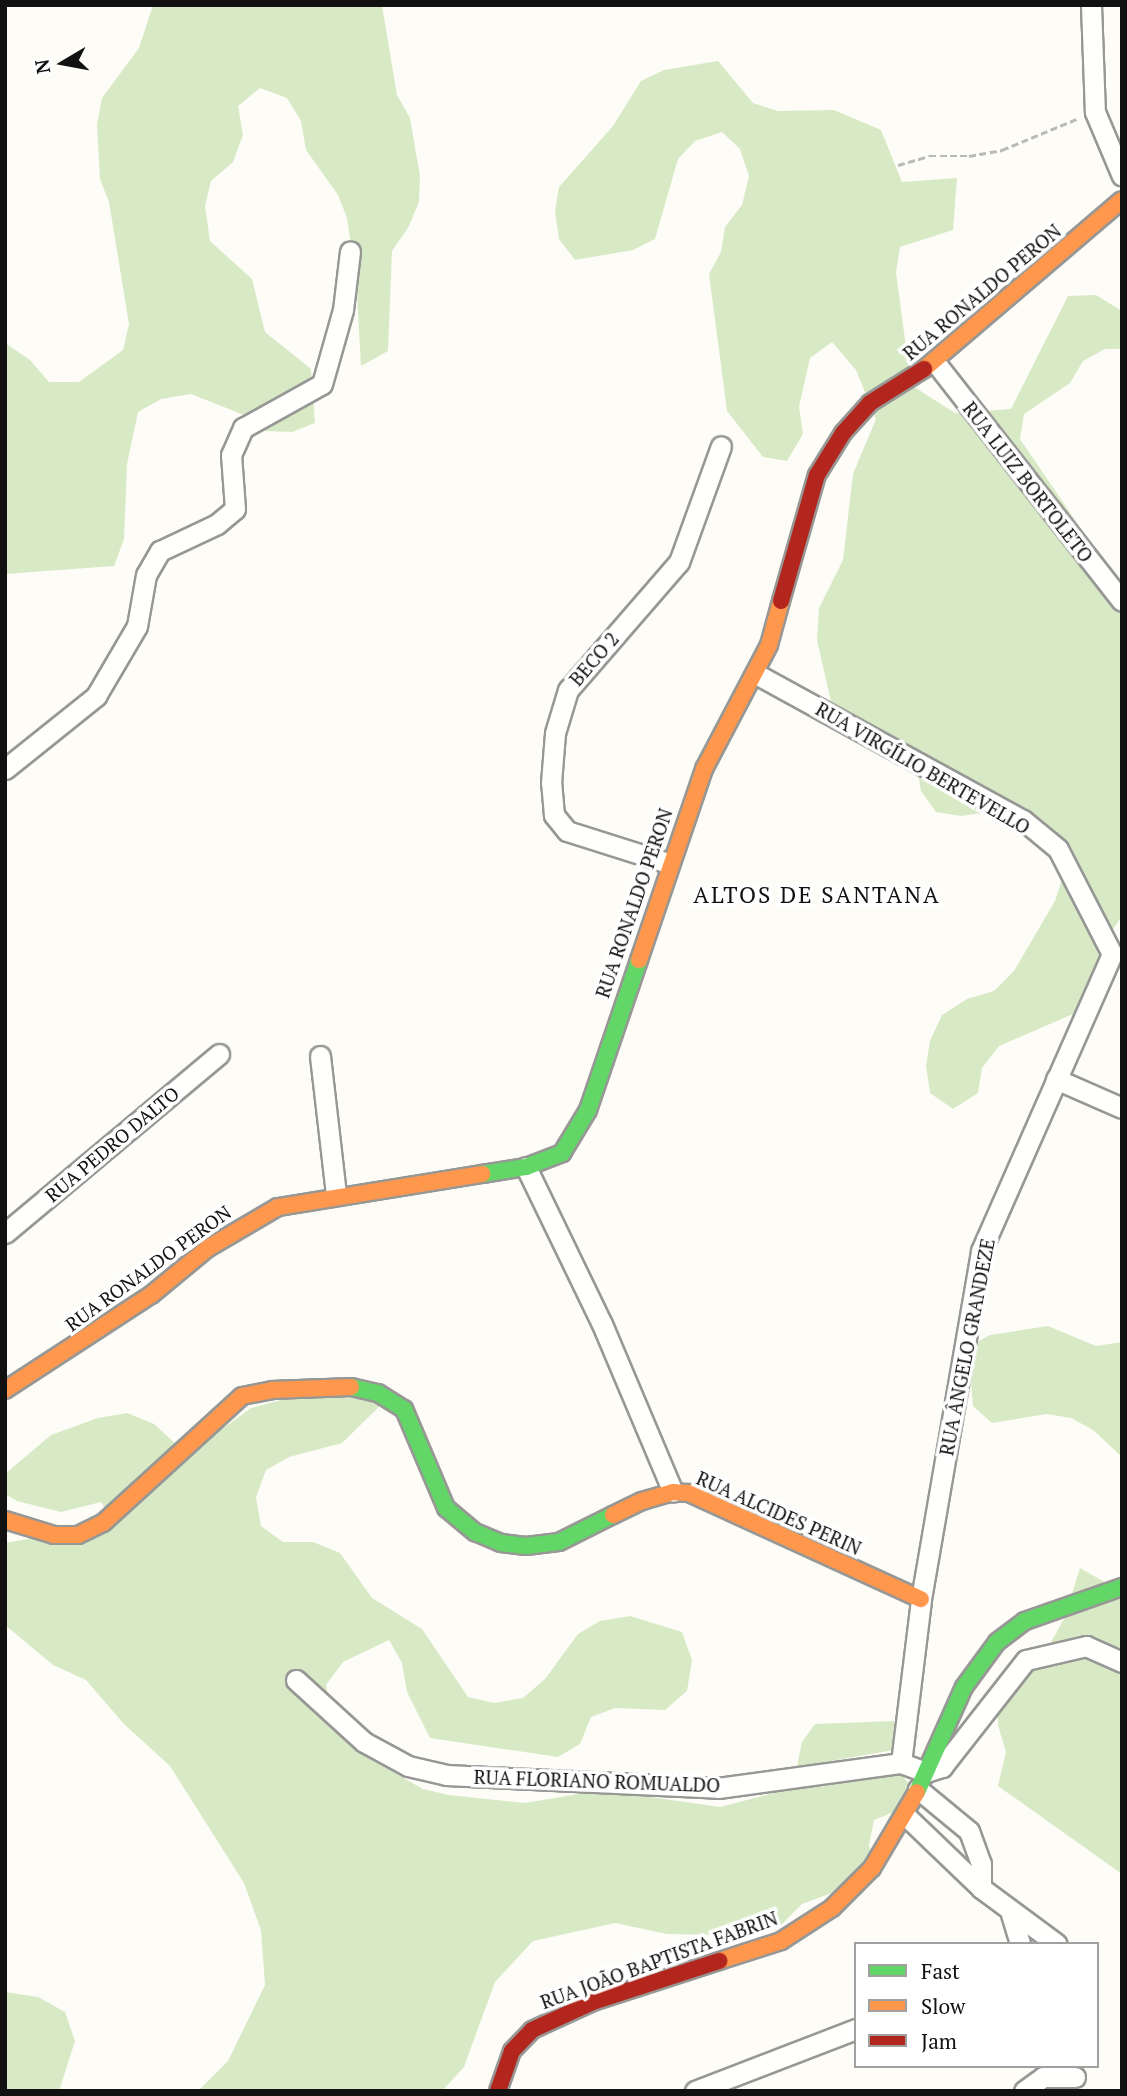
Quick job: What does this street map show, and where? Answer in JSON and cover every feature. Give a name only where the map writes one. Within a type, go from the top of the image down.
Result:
[{"type":"street","points":[[1091,5],[1095,111],[1122,176]]},
{"type":"street","name":"RUA RONALDO PERON","points":[[5,1390],[151,1296],[252,1219],[278,1207],[336,1194],[526,1167],[562,1153],[588,1110],[668,863],[704,769],[769,645],[817,475],[842,433],[870,403],[935,362],[1122,200]]},
{"type":"street","points":[[5,769],[96,696],[137,626],[146,575],[160,551],[217,524],[235,509],[231,455],[243,428],[322,384],[343,310],[350,251]]},
{"type":"street","name":"RUA LUIZ BORTOLETO","points":[[935,362],[1122,601]]},
{"type":"street","name":"BECO 2","points":[[668,863],[567,831],[554,815],[551,783],[555,733],[568,690],[679,562],[721,446]]},
{"type":"street","name":"RUA VIRGÍLIO BERTEVELLO","points":[[756,674],[1023,820],[1058,849],[1117,953]]},
{"type":"street","name":"RUA ÂNGELO GRANDEZE","points":[[901,1763],[921,1599],[981,1251],[1056,1079],[1117,953]]},
{"type":"street","name":"RUA PEDRO DALTO","points":[[5,1233],[219,1054]]},
{"type":"street","points":[[320,1056],[336,1194]]},
{"type":"street","points":[[1056,1079],[1122,1108]]},
{"type":"street","points":[[526,1167],[601,1324],[673,1492]]},
{"type":"street","name":"RUA ALCIDES PERIN","points":[[5,1520],[54,1535],[78,1535],[103,1523],[219,1413],[242,1396],[272,1390],[353,1387],[378,1393],[404,1409],[446,1508],[475,1532],[501,1543],[526,1546],[559,1542],[642,1501],[673,1492],[689,1493],[921,1599]]},
{"type":"street","name":"RUA JOÃO BAPTISTA FABRIN","points":[[498,2091],[512,2051],[532,2030],[593,2002],[781,1941],[832,1908],[872,1868],[906,1816],[964,1687],[997,1642],[1025,1621],[1122,1587]]},
{"type":"street","points":[[922,1780],[942,1767],[957,1751],[1005,1681],[1026,1660],[1086,1646],[1122,1662]]},
{"type":"street","name":"RUA FLORIANO ROMUALDO","points":[[296,1681],[364,1742],[408,1766],[446,1775],[718,1788],[901,1763],[922,1780],[969,1831],[981,1864],[981,1888]]},
{"type":"street","points":[[906,1816],[981,1888],[1011,1913],[1054,1942]]},
{"type":"street","points":[[1011,1913],[1019,1942]]},
{"type":"street","points":[[695,2091],[854,2030]]},
{"type":"street","points":[[1024,2091],[1044,2078],[1074,2078]]},
{"type":"path","points":[[898,164],[929,156],[969,156],[1002,150],[1095,111]]},
{"type":"green space","points":[[153,5],[382,5],[397,95],[410,118],[420,176],[419,202],[408,228],[392,251],[388,351],[361,366],[356,277],[347,218],[338,195],[306,150],[301,121],[287,98],[260,88],[238,106],[243,135],[233,162],[211,181],[205,206],[210,241],[252,279],[265,332],[311,369],[315,423],[292,432],[266,431],[244,415],[191,394],[161,399],[138,412],[127,464],[124,539],[114,566],[5,574],[5,343],[30,360],[49,382],[79,382],[123,350],[129,324],[109,202],[100,179],[97,124],[102,98],[139,48]]},
{"type":"green space","points":[[718,61],[753,103],[778,111],[834,110],[881,130],[902,182],[957,178],[953,230],[900,247],[896,272],[911,385],[955,413],[1011,409],[1068,296],[1096,295],[1122,311],[1122,349],[1105,349],[1083,361],[1070,383],[1024,414],[1020,439],[1122,589],[1122,916],[1105,941],[1090,995],[1073,1014],[999,1046],[982,1068],[978,1093],[953,1109],[930,1093],[926,1066],[930,1041],[942,1015],[967,999],[994,991],[1014,971],[1055,901],[1063,876],[1051,854],[1032,833],[988,812],[961,816],[936,812],[921,791],[916,760],[850,723],[831,702],[817,640],[819,608],[843,560],[853,474],[876,419],[856,370],[832,342],[810,358],[799,407],[803,434],[787,461],[763,457],[727,411],[709,274],[721,252],[725,227],[742,205],[749,176],[740,149],[722,132],[695,141],[678,159],[655,239],[633,250],[575,260],[559,239],[555,211],[559,187],[613,126],[641,81],[664,70]]},
{"type":"green space","points":[[1048,1326],[1096,1346],[1122,1342],[1122,1457],[1093,1430],[1071,1418],[1047,1414],[992,1423],[973,1406],[968,1347],[990,1335]]},
{"type":"green space","points":[[304,1394],[385,1401],[342,1443],[289,1457],[266,1470],[256,1497],[261,1526],[283,1542],[313,1542],[340,1553],[372,1598],[422,1629],[468,1697],[494,1703],[523,1698],[545,1679],[578,1634],[600,1621],[630,1616],[682,1632],[692,1660],[687,1691],[665,1710],[615,1708],[591,1717],[580,1744],[558,1757],[430,1738],[407,1692],[402,1663],[389,1640],[343,1662],[326,1685],[331,1715],[345,1737],[368,1758],[423,1789],[449,1795],[525,1803],[602,1790],[720,1807],[774,1793],[795,1776],[802,1742],[815,1724],[894,1721],[905,1748],[825,1762],[821,1787],[899,1772],[916,1792],[899,1810],[874,1820],[869,1845],[873,1871],[851,1886],[802,1904],[781,1925],[722,1935],[667,1934],[615,1923],[533,1941],[495,1982],[464,2067],[442,2091],[198,2091],[228,2061],[265,1985],[261,1930],[244,1883],[170,1766],[123,1723],[86,1680],[53,1665],[5,1625],[5,1543],[115,1524],[101,1502],[61,1512],[17,1501],[5,1494],[5,1474],[51,1435],[98,1418],[127,1413],[154,1424],[177,1445],[207,1440],[251,1408]]},
{"type":"green space","points":[[1080,1568],[1122,1592],[1122,1874],[998,1786],[1006,1752],[998,1725],[997,1698],[1039,1663],[1064,1619]]},
{"type":"green space","points":[[5,1992],[38,1997],[65,2012],[75,2041],[59,2091],[5,2091]]},
{"type":"traffic: fast","points":[[482,1174],[526,1167],[562,1153],[588,1110],[639,960]]},
{"type":"traffic: fast","points":[[351,1387],[378,1393],[404,1409],[446,1508],[475,1532],[501,1543],[526,1546],[559,1542],[613,1515]]},
{"type":"traffic: fast","points":[[917,1792],[964,1687],[997,1642],[1025,1621],[1122,1587]]},
{"type":"traffic: slow","points":[[924,369],[1122,200]]},
{"type":"traffic: slow","points":[[639,960],[704,769],[769,645],[781,601]]},
{"type":"traffic: slow","points":[[5,1390],[151,1295],[208,1248],[278,1207],[482,1174]]},
{"type":"traffic: slow","points":[[5,1520],[54,1535],[78,1535],[103,1523],[242,1396],[272,1390],[351,1387]]},
{"type":"traffic: slow","points":[[613,1515],[642,1501],[673,1492],[689,1493],[921,1599]]},
{"type":"traffic: slow","points":[[719,1961],[781,1941],[832,1908],[872,1868],[917,1792]]},
{"type":"traffic: jam","points":[[781,601],[817,475],[843,433],[870,403],[924,369]]},
{"type":"traffic: jam","points":[[498,2091],[512,2051],[532,2030],[593,2002],[719,1961]]},
{"type":"district","name":"ALTOS DE SANTANA","points":[[817,895]]}]
